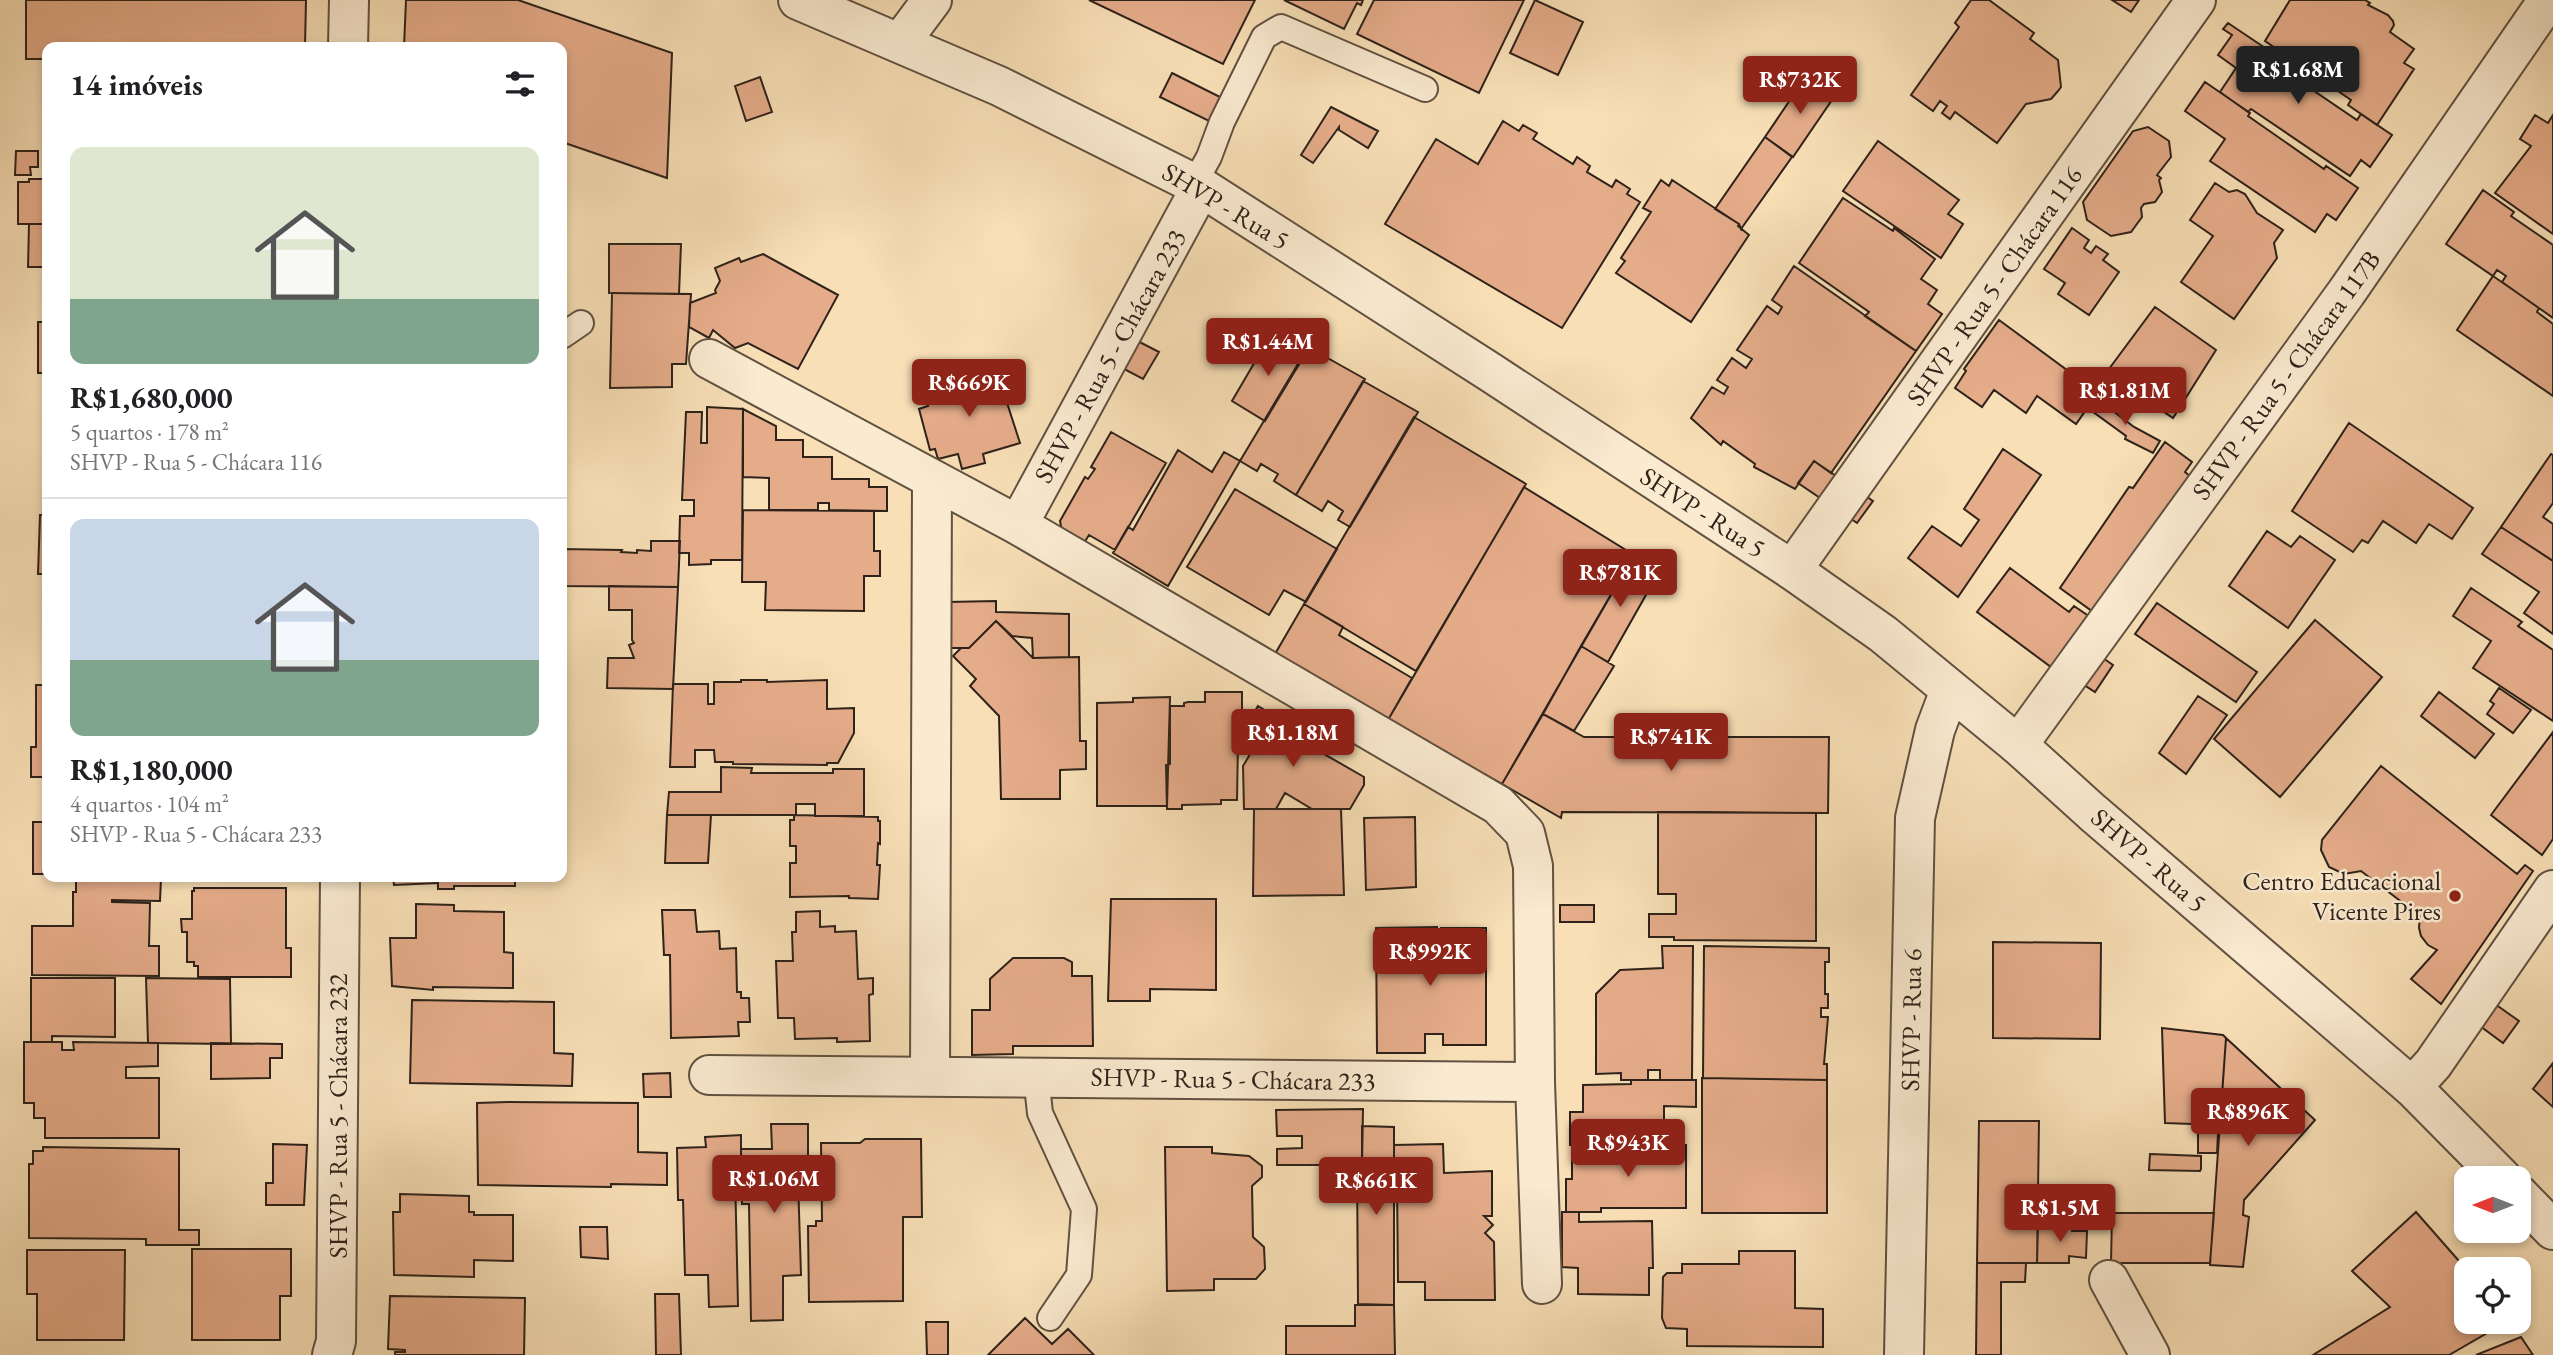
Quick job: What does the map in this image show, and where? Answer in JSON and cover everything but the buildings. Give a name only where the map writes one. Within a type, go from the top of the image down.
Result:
[{"type":"street","points":[[348,42],[349,0]]},
{"type":"street","name":"SHVP - Rua 5","points":[[798,0],[999,86],[1198,185],[1792,570],[1883,634],[2018,746],[2412,1087],[2490,1166]]},
{"type":"street","points":[[900,43],[932,0]]},
{"type":"street","name":"SHVP - Rua 5 - Chácara 116","points":[[1792,570],[2196,0]]},
{"type":"street","name":"SHVP - Rua 5 - Chácara 117B","points":[[2018,746],[2346,293],[2548,0]]},
{"type":"street","name":"SHVP - Rua 5 - Chácara 233","points":[[1018,524],[1198,185]]},
{"type":"street","points":[[709,359],[932,481],[1018,524],[1498,805],[1525,833],[1533,866],[1535,1082],[1542,1284]]},
{"type":"street","points":[[930,1076],[932,481]]},
{"type":"street","name":"SHVP - Rua 6","points":[[1904,1355],[1915,818],[1935,730],[1950,690]]},
{"type":"street","name":"SHVP - Rua 5 - Chácara 232","points":[[332,1355],[336,1341],[340,882]]},
{"type":"street","points":[[2412,1087],[2433,1063],[2553,890]]},
{"type":"street","name":"SHVP - Rua 5 - Chácara 233","points":[[709,1075],[1535,1082]]},
{"type":"street","points":[[2531,1207],[2553,1230]]},
{"type":"street","points":[[2109,1280],[2150,1355]]},
{"type":"lane","points":[[1198,185],[1222,122],[1265,37],[1281,27],[1425,89]]},
{"type":"lane","points":[[1036,1076],[1040,1113],[1084,1209],[1079,1275],[1050,1318]]},
{"type":"place","name":"Centro Educacional Vicente Pires","points":[[2455,896]]}]
